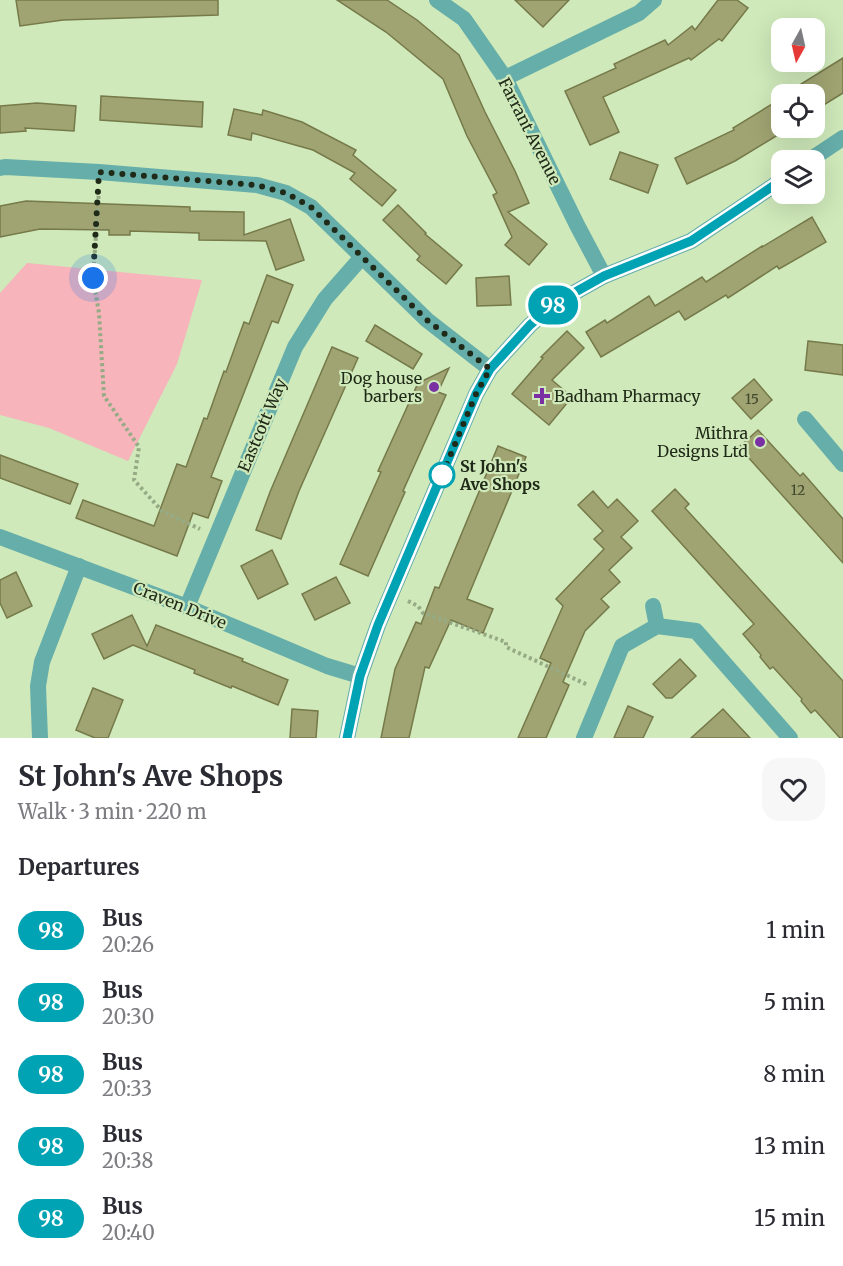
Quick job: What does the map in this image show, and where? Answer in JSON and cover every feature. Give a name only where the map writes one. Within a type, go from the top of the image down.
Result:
[{"type":"street","name":"Farrant Avenue","points":[[437,0],[464,19],[505,78],[604,276]]},
{"type":"street","points":[[505,78],[639,13],[654,0]]},
{"type":"street","points":[[825,150],[843,138]]},
{"type":"street","points":[[0,168],[99,172],[256,185],[286,193],[311,207],[427,320],[490,369]]},
{"type":"street","points":[[347,738],[360,676],[391,593],[476,394],[490,369],[530,325],[554,304],[604,276],[691,241],[771,187]]},
{"type":"street","name":"Eastcott Way","points":[[187,607],[295,346],[325,299],[362,257]]},
{"type":"street","points":[[805,419],[843,464]]},
{"type":"street","name":"Craven Drive","points":[[0,537],[187,607],[327,666],[360,676]]},
{"type":"street","points":[[40,738],[38,686],[42,662],[79,566]]},
{"type":"street","points":[[653,606],[657,626]]},
{"type":"street","points":[[584,738],[622,646],[657,626],[696,631],[790,738]]},
{"type":"path","points":[[99,172],[93,278],[99,313],[104,396],[139,447],[134,480],[162,511],[216,537]]},
{"type":"path","points":[[391,593],[418,606],[423,613],[506,642],[506,647],[603,692]]},
{"type":"shaded area","points":[[27,263],[202,280],[177,364],[128,461],[49,428],[0,415],[0,293]]},
{"type":"building","points":[[16,0],[218,0],[218,15],[63,20],[20,26]]},
{"type":"building","points":[[337,0],[387,0],[417,20],[459,55],[529,203],[508,212],[547,244],[529,265],[505,245],[512,237],[493,195],[497,193],[467,136],[443,79],[386,32]]},
{"type":"building","points":[[515,0],[569,0],[543,27]]},
{"type":"building","points":[[718,0],[737,0],[748,8],[722,41],[719,39],[691,60],[689,58],[603,97],[619,132],[590,145],[565,91],[616,68],[614,64],[665,40],[668,45],[692,26],[695,30]]},
{"type":"building","points":[[843,58],[843,93],[825,104],[825,84],[801,84],[820,72],[825,72],[825,69]]},
{"type":"building","points":[[101,96],[203,102],[202,127],[100,120]]},
{"type":"building","points":[[37,103],[76,106],[74,131],[25,128],[26,131],[0,133],[0,106]]},
{"type":"building","points":[[771,105],[773,138],[735,161],[687,184],[675,158],[734,130],[733,128]]},
{"type":"building","points":[[234,109],[262,115],[263,110],[302,122],[356,150],[353,155],[396,190],[382,206],[350,179],[355,173],[313,150],[252,133],[251,140],[228,135]]},
{"type":"building","points":[[620,152],[658,165],[648,193],[610,179]]},
{"type":"building","points":[[26,201],[190,207],[190,211],[244,212],[244,235],[290,219],[304,260],[276,270],[266,241],[199,240],[199,233],[130,231],[130,235],[109,235],[109,230],[40,229],[0,237],[0,206]]},
{"type":"building","points":[[398,205],[425,234],[462,265],[446,284],[417,260],[420,256],[383,220]]},
{"type":"building","points":[[812,217],[826,242],[779,269],[777,266],[728,298],[726,295],[685,320],[679,311],[601,357],[586,332],[605,320],[607,323],[649,296],[655,306],[702,277],[706,282]]},
{"type":"building","points":[[267,275],[293,285],[278,323],[272,321],[211,477],[222,481],[208,518],[193,513],[177,556],[76,518],[83,500],[154,526],[177,464],[186,467],[204,418],[207,419],[224,371],[226,372],[244,322],[249,324]]},
{"type":"building","points":[[509,276],[511,305],[477,306],[476,278]]},
{"type":"building","points":[[375,325],[422,354],[413,369],[366,341]]},
{"type":"building","name":"Badham Pharmacy","points":[[567,331],[584,348],[552,380],[572,397],[549,425],[512,394],[543,358],[541,357]]},
{"type":"building","points":[[808,341],[843,345],[843,375],[805,370]]},
{"type":"building","points":[[332,347],[358,358],[299,491],[281,539],[256,530]]},
{"type":"building","points":[[449,368],[438,392],[446,395],[368,576],[340,564],[381,472],[378,471],[418,383]]},
{"type":"building","points":[[754,379],[772,400],[751,419],[732,398]]},
{"type":"building","points":[[758,430],[800,476],[803,473],[843,519],[843,563],[739,447]]},
{"type":"building","points":[[498,446],[526,457],[467,599],[493,609],[483,633],[451,620],[429,668],[425,667],[409,738],[381,738],[395,669],[416,622],[421,624],[435,587],[439,588]]},
{"type":"building","points":[[0,455],[78,484],[70,504],[0,478]]},
{"type":"building","points":[[675,489],[689,504],[685,508],[843,681],[843,738],[840,738],[815,710],[811,713],[801,701],[802,699],[773,667],[770,669],[743,634],[754,624],[652,511]]},
{"type":"building","points":[[593,491],[608,508],[617,499],[638,521],[621,537],[632,548],[609,570],[620,582],[601,599],[609,607],[585,631],[563,682],[569,685],[546,738],[518,738],[551,663],[540,658],[563,606],[556,599],[604,549],[594,539],[603,531],[578,505]]},
{"type":"building","points":[[272,550],[288,584],[258,599],[241,566]]},
{"type":"building","points":[[16,572],[32,606],[7,618],[0,603],[0,580]]},
{"type":"building","points":[[336,577],[350,603],[315,620],[302,594]]},
{"type":"building","points":[[132,615],[147,646],[156,625],[243,659],[242,661],[288,680],[278,705],[194,673],[195,670],[133,645],[104,659],[92,634]]},
{"type":"building","points":[[680,659],[696,676],[672,698],[666,698],[653,684]]},
{"type":"building","points":[[93,688],[123,700],[108,738],[95,738],[76,730]]},
{"type":"building","points":[[628,706],[653,717],[643,738],[614,738]]},
{"type":"building","points":[[292,709],[318,711],[316,738],[290,738]]},
{"type":"building","points":[[723,709],[750,738],[691,738]]},
{"type":"bus line","name":"98","points":[[347,738],[360,676],[378,625],[476,394],[490,369],[530,325],[554,304],[604,276],[691,241],[771,187]]},
{"type":"place","name":"Dog house barbers","points":[[434,387]]},
{"type":"place","name":"Badham Pharmacy","points":[[542,396]]},
{"type":"place","name":"Mithra Designs Ltd","points":[[760,442]]},
{"type":"place","name":"St John's Ave Shops","points":[[442,475]]},
{"type":"route","points":[[93,278],[99,172],[256,185],[286,193],[311,207],[427,320],[490,369],[476,394],[442,475]]}]
